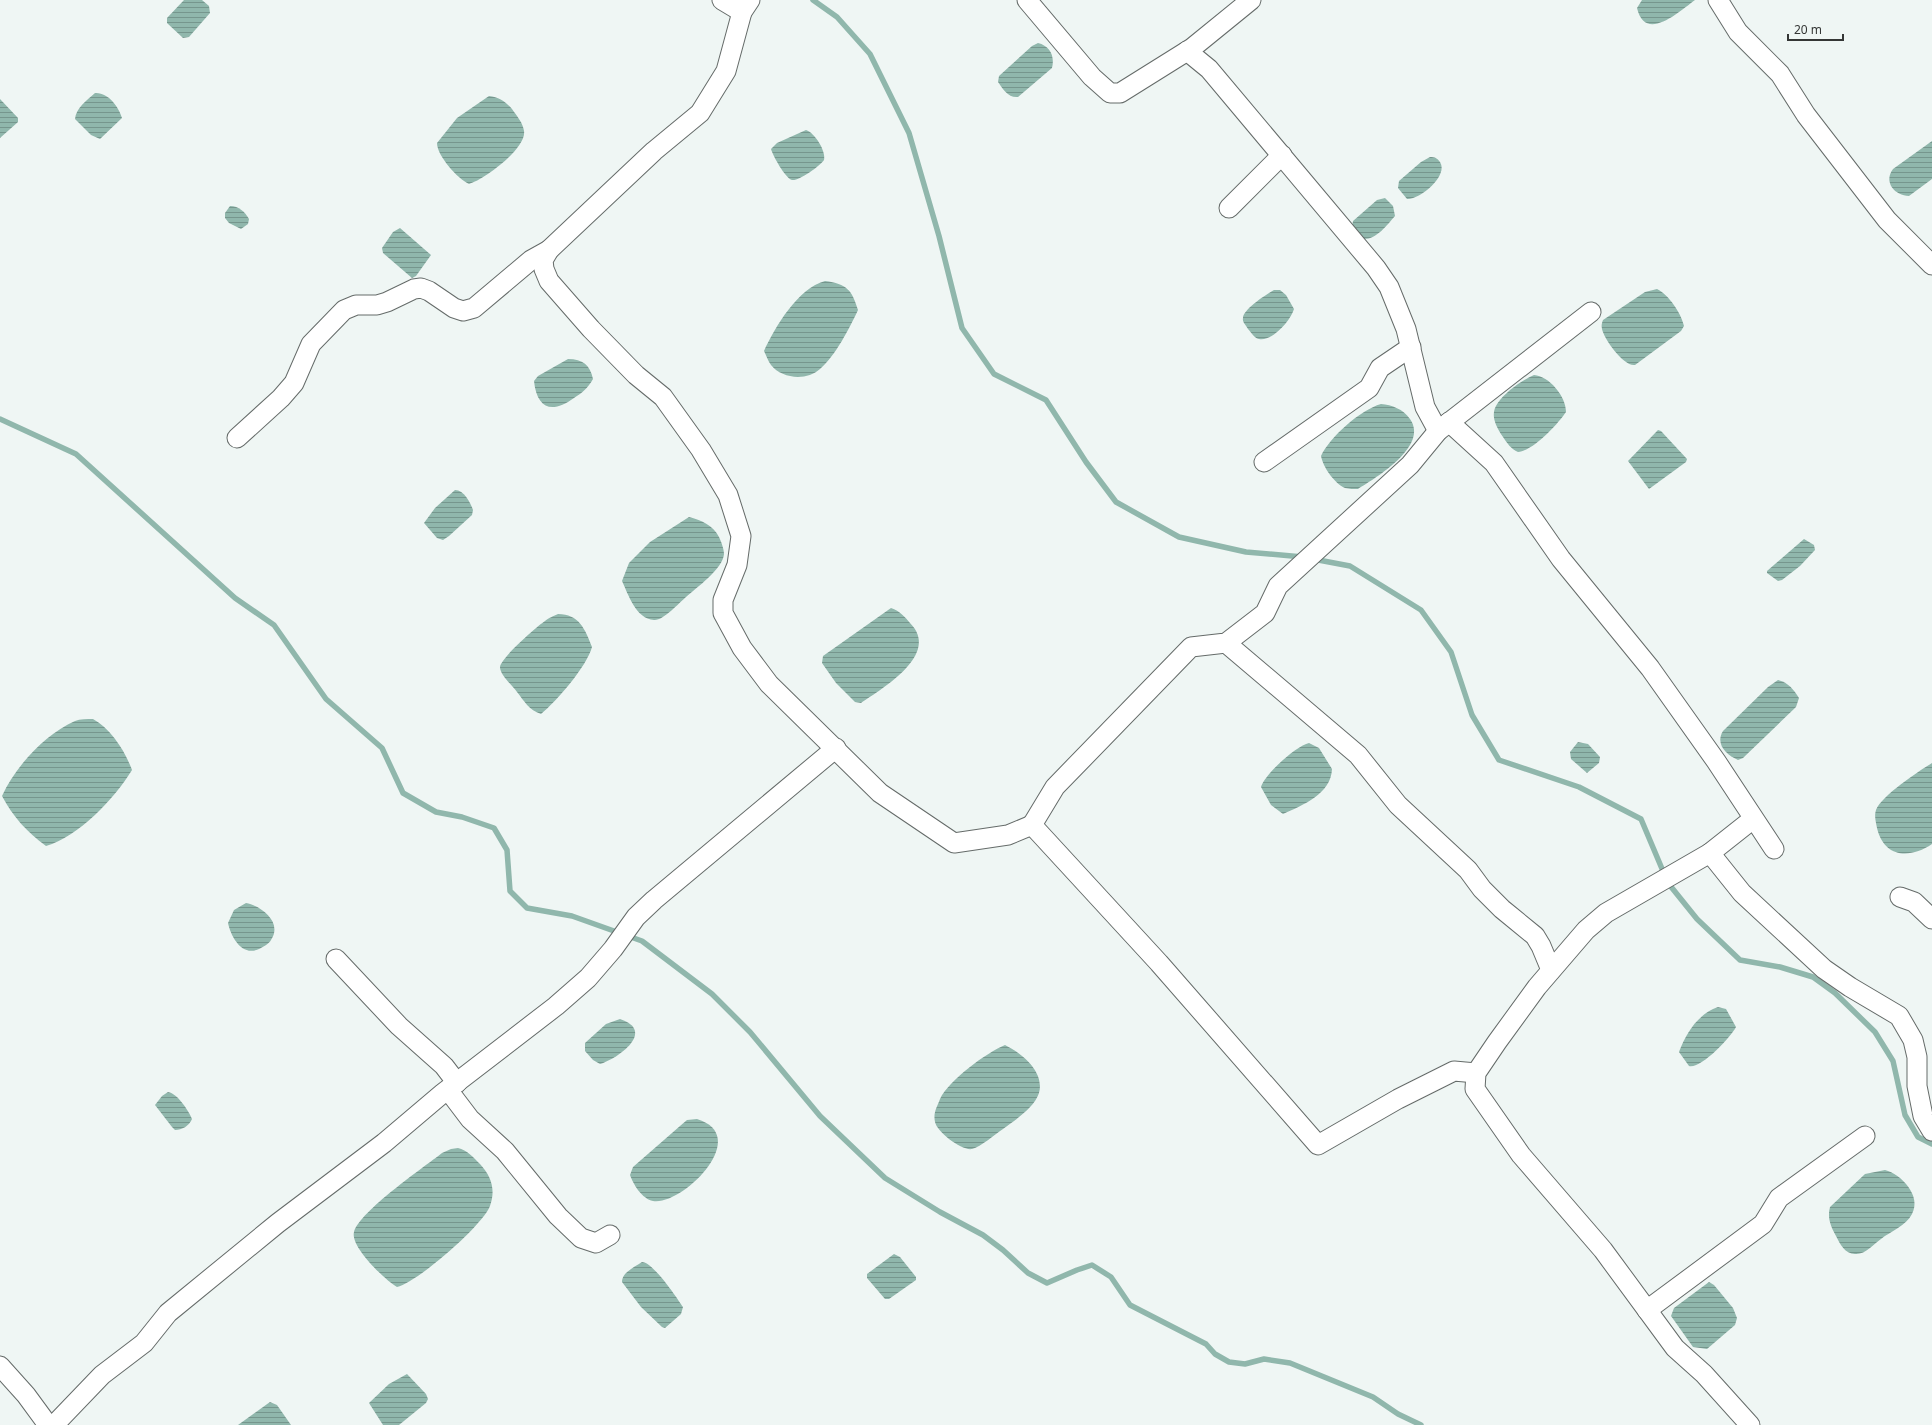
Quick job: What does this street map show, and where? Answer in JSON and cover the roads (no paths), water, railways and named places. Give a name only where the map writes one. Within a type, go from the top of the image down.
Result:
[{"type":"street","points":[[237,438],[281,398],[294,383],[311,344],[344,310],[356,305],[377,305],[387,302],[414,289],[421,288],[429,291],[454,308],[464,311],[474,308],[531,260],[549,250],[654,151],[700,113],[726,71],[746,6],[722,0]]},
{"type":"street","points":[[1027,0],[1092,77],[1110,93],[1120,93],[1187,51],[1251,0]]},
{"type":"street","points":[[1718,0],[1738,32],[1780,74],[1806,114],[1887,220],[1932,265]]},
{"type":"street","points":[[1187,51],[1209,69],[1389,287],[1406,329],[1426,407],[1444,426],[1494,463],[1561,559],[1650,668],[1716,761],[1774,849]]},
{"type":"street","points":[[1229,208],[1282,156]]},
{"type":"street","points":[[549,250],[543,260],[544,269],[549,281],[601,339],[636,375],[663,397],[701,450],[728,495],[741,536],[737,565],[723,600],[723,613],[742,648],[769,684],[836,748],[880,793],[954,843],[1008,835],[1032,826],[1055,787],[1191,647],[1226,643],[1265,613],[1278,586],[1410,465],[1444,426],[1591,312]]},
{"type":"street","points":[[1264,462],[1370,388],[1380,368],[1411,347]]},
{"type":"street","points":[[1226,643],[1358,755],[1398,805],[1468,870],[1482,889],[1502,909],[1535,936],[1551,970]]},
{"type":"street","points":[[54,1425],[102,1374],[144,1342],[168,1313],[278,1223],[384,1143],[452,1086],[556,1006],[588,978],[613,949],[636,917],[724,840],[836,748]]},
{"type":"street","points":[[1750,1425],[1704,1374],[1675,1348],[1603,1250],[1521,1155],[1475,1089],[1476,1073],[1497,1042],[1572,944],[1606,913],[1710,853],[1754,819]]},
{"type":"street","points":[[1032,826],[1159,963],[1318,1145],[1398,1099],[1454,1071],[1476,1073]]},
{"type":"street","points":[[1710,853],[1742,893],[1824,969],[1850,987],[1899,1016],[1913,1040],[1917,1057],[1917,1086],[1923,1116],[1932,1131]]},
{"type":"street","points":[[1900,897],[1914,902],[1932,919]]},
{"type":"street","points":[[336,959],[398,1026],[444,1066],[452,1086],[470,1120],[505,1151],[558,1216],[582,1238],[596,1243],[610,1235]]},
{"type":"street","points":[[1647,1310],[1763,1224],[1779,1198],[1865,1136]]},
{"type":"street","points":[[0,1366],[26,1395],[48,1425]]},
{"type":"waterway","points":[[813,0],[837,17],[870,54],[909,133],[939,236],[962,328],[994,374],[1046,400],[1086,462],[1116,502],[1179,537],[1246,552],[1303,557]]},
{"type":"waterway","points":[[0,419],[76,454],[235,598],[274,625],[326,699],[382,748],[403,793],[436,812],[462,817],[494,828],[507,850],[510,891],[527,908],[572,916],[642,941],[712,994],[750,1032],[820,1116],[885,1178],[940,1212],[983,1235],[1003,1250],[1028,1273],[1047,1283],[1092,1265],[1111,1277],[1130,1305],[1206,1344],[1215,1354],[1229,1362],[1245,1364],[1264,1359],[1290,1363],[1373,1397],[1398,1414],[1421,1425]]},
{"type":"waterway","points":[[1313,559],[1350,566],[1421,610],[1451,652],[1472,715],[1499,760],[1579,787],[1641,819],[1668,883],[1697,919],[1740,960],[1780,967],[1813,977],[1835,993],[1875,1032],[1893,1061],[1905,1115],[1918,1137],[1932,1144]]}]
